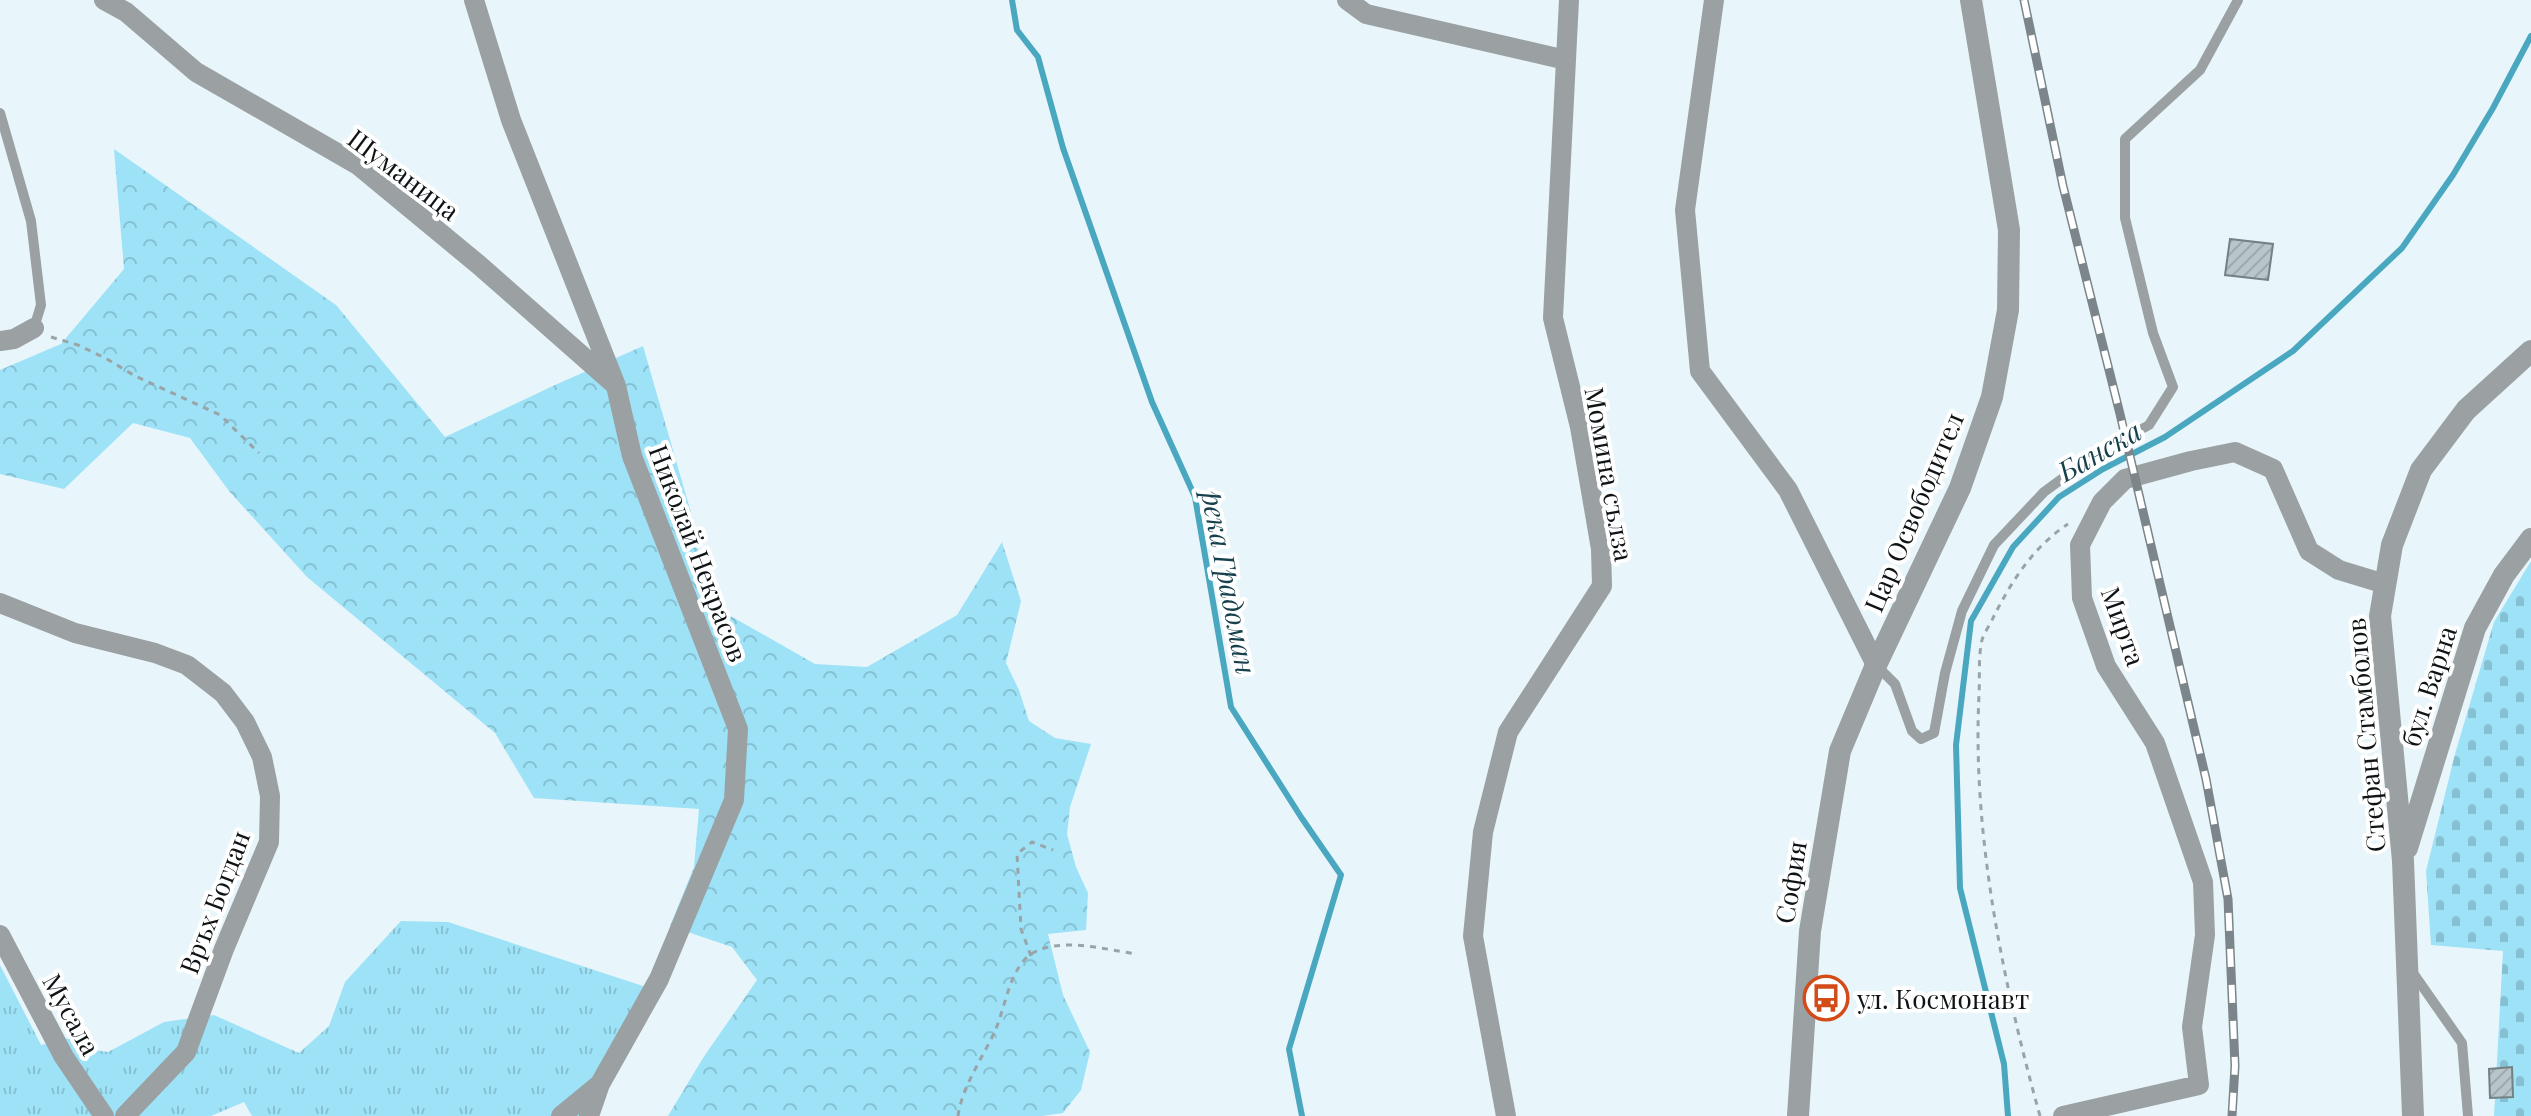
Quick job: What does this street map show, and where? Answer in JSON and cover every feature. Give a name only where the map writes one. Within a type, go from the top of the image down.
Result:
[{"type":"street","name":"Шуманица","points":[[104,0],[126,12],[196,72],[358,165],[479,265],[616,386]]},
{"type":"street","name":"Николай Некрасов","points":[[474,0],[511,120],[616,386],[632,456],[738,729],[734,800],[659,979],[600,1084],[589,1116]]},
{"type":"street","points":[[1347,0],[1366,14],[1566,60]]},
{"type":"street","name":"Момина сълза","points":[[1506,1116],[1473,936],[1483,832],[1508,732],[1602,586],[1601,549],[1580,427],[1553,318],[1569,0]]},
{"type":"street","points":[[1714,0],[1685,210],[1700,371],[1788,490],[1876,665]]},
{"type":"street","name":"Цар Освободител","points":[[1876,665],[1960,488],[1992,397],[2008,310],[2009,230],[1971,0]]},
{"type":"street","points":[[0,341],[14,339],[29,331]]},
{"type":"street","name":"Стефан Стамболов","points":[[2413,1116],[2403,861],[2380,616],[2392,545],[2421,470],[2466,410],[2531,351]]},
{"type":"street","name":"Мирта","points":[[2063,1116],[2199,1085],[2192,1027],[2205,935],[2203,882],[2155,743],[2106,666],[2082,598],[2080,545],[2102,502],[2125,479],[2235,452],[2273,469],[2309,551],[2339,570],[2385,584]]},
{"type":"street","name":"бул. Варна","points":[[2403,861],[2475,628],[2504,575],[2531,539]]},
{"type":"street","name":"Връх Богдан","points":[[0,603],[75,633],[155,653],[187,665],[223,693],[245,722],[262,757],[270,796],[269,842],[224,949],[186,1052],[125,1116]]},
{"type":"street","name":"София","points":[[1798,1116],[1810,931],[1840,751],[1876,665]]},
{"type":"street","name":"Мусала","points":[[0,935],[64,1057],[104,1116]]},
{"type":"street","points":[[561,1116],[600,1084]]},
{"type":"lane","points":[[1876,665],[1895,684],[1912,731],[1921,739],[1934,733],[1945,673],[1962,611],[1994,545],[2044,492],[2093,456],[2149,425],[2173,387],[2153,333],[2125,218],[2125,139],[2200,70],[2238,0]]},
{"type":"lane","points":[[0,113],[31,221],[41,305],[29,331]]},
{"type":"lane","points":[[2408,965],[2462,1043],[2468,1116]]},
{"type":"path","points":[[29,331],[78,345],[149,383],[220,415],[259,453]]},
{"type":"path","points":[[2040,1116],[2011,1007],[1992,899],[1981,792],[1978,709],[1982,640],[2013,579],[2068,524]]},
{"type":"path","points":[[1031,956],[1021,929],[1017,854],[1032,842],[1053,850]]},
{"type":"path","points":[[958,1116],[1005,1009],[1020,964],[1055,944],[1136,954]]},
{"type":"green space","points":[[114,149],[336,305],[445,437],[643,346],[694,523],[706,602],[815,664],[867,667],[957,615],[1002,542],[1021,601],[1006,663],[1029,721],[1055,738],[1091,744],[1070,807],[1067,834],[1076,867],[1088,893],[1086,930],[1048,934],[1063,995],[1090,1052],[1081,1090],[1063,1113],[1042,1116],[668,1116],[703,1058],[757,980],[732,947],[670,926],[694,867],[699,809],[534,798],[495,733],[307,577],[229,491],[190,438],[133,423],[64,489],[0,474],[0,370],[61,344],[124,269]]},
{"type":"green space","points":[[2531,561],[2531,1116],[2494,1116],[2503,951],[2431,945],[2426,871],[2455,754],[2494,622]]},
{"type":"green space","points":[[401,921],[448,922],[646,987],[584,1116],[252,1116],[244,1102],[211,1116],[0,1116],[0,965],[41,1045],[78,1036],[93,1050],[108,1052],[164,1022],[214,1015],[299,1053],[329,1026],[345,982]]},
{"type":"building","points":[[2230,239],[2273,244],[2268,280],[2225,275]]},
{"type":"building","points":[[2512,1067],[2513,1097],[2490,1098],[2489,1069]]},
{"type":"waterway","name":"река Градоман","points":[[1012,0],[1017,30],[1038,57],[1063,148],[1152,402],[1195,497],[1231,707],[1341,875],[1289,1049],[1302,1116]]},
{"type":"waterway","name":"Банска","points":[[2008,1116],[2004,1064],[1960,888],[1956,745],[1971,621],[2013,547],[2059,497],[2103,469],[2165,437],[2293,351],[2402,248],[2453,175],[2531,36]]},
{"type":"railway","points":[[2024,0],[2063,186],[2206,779],[2228,899],[2235,1066],[2232,1116]]},
{"type":"place","name":"ул. Космонавт","points":[[1826,998]]}]
